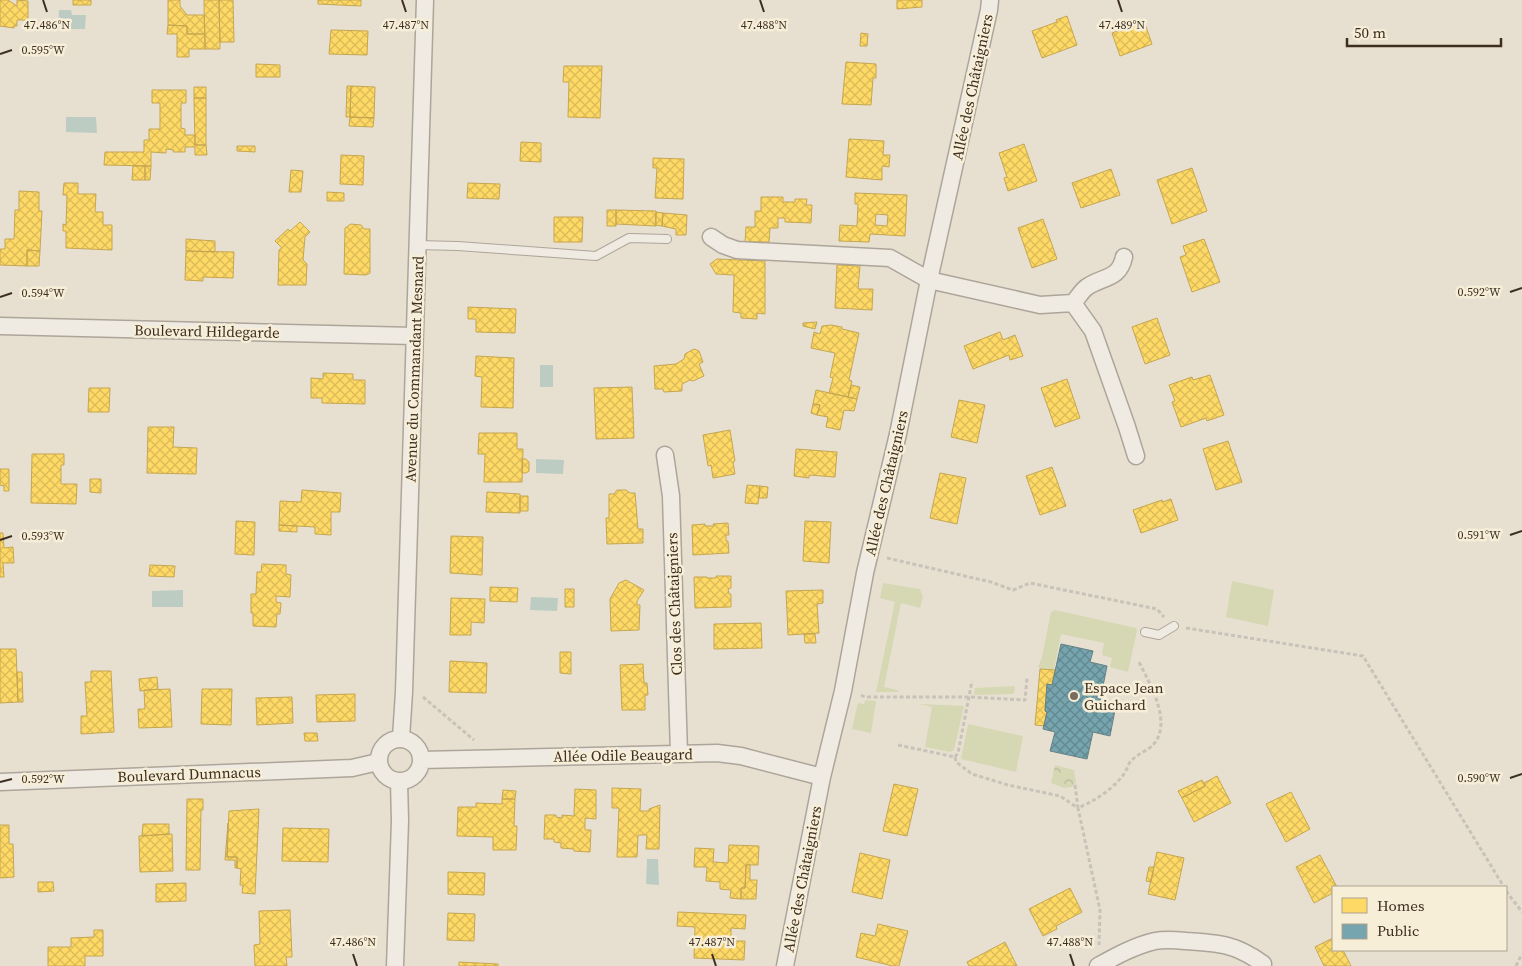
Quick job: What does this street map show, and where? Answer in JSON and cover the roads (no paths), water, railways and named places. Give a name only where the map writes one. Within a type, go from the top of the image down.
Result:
[{"type":"street","name":"Avenue du Commandant Mesnard","points":[[401,738],[404,692],[425,0]]},
{"type":"street","name":"Allée des Châtaigniers","points":[[785,966],[822,777],[843,691],[865,574],[898,434],[929,280],[990,0]]},
{"type":"street","points":[[711,237],[723,245],[737,250],[890,258],[929,280],[1040,304],[1073,302],[1087,287],[1111,277],[1123,262],[1124,257]]},
{"type":"street","points":[[1073,302],[1093,331],[1136,456]]},
{"type":"street","name":"Boulevard Hildegarde","points":[[0,326],[414,336]]},
{"type":"street","name":"Clos des Châtaigniers","points":[[665,455],[671,496],[679,753]]},
{"type":"street","points":[[401,738],[413,743],[420,753],[421,760],[417,773],[412,778],[398,781],[383,773],[378,762],[378,755],[382,748],[393,739],[401,738]]},
{"type":"street","name":"Allée Odile Beaugard","points":[[421,760],[679,753],[731,754],[822,777]]},
{"type":"street","name":"Boulevard Dumnacus","points":[[0,782],[352,768],[378,762]]},
{"type":"street","points":[[394,966],[400,822],[398,781]]},
{"type":"street","points":[[1102,964],[1122,952],[1166,940],[1224,944],[1242,951],[1263,964]]},
{"type":"lane","points":[[417,245],[458,246],[596,256],[629,238],[666,239]]},
{"type":"lane","points":[[1145,632],[1159,635],[1174,626]]},
{"type":"place","name":"Espace Jean Guichard","points":[[1074,696]]}]
